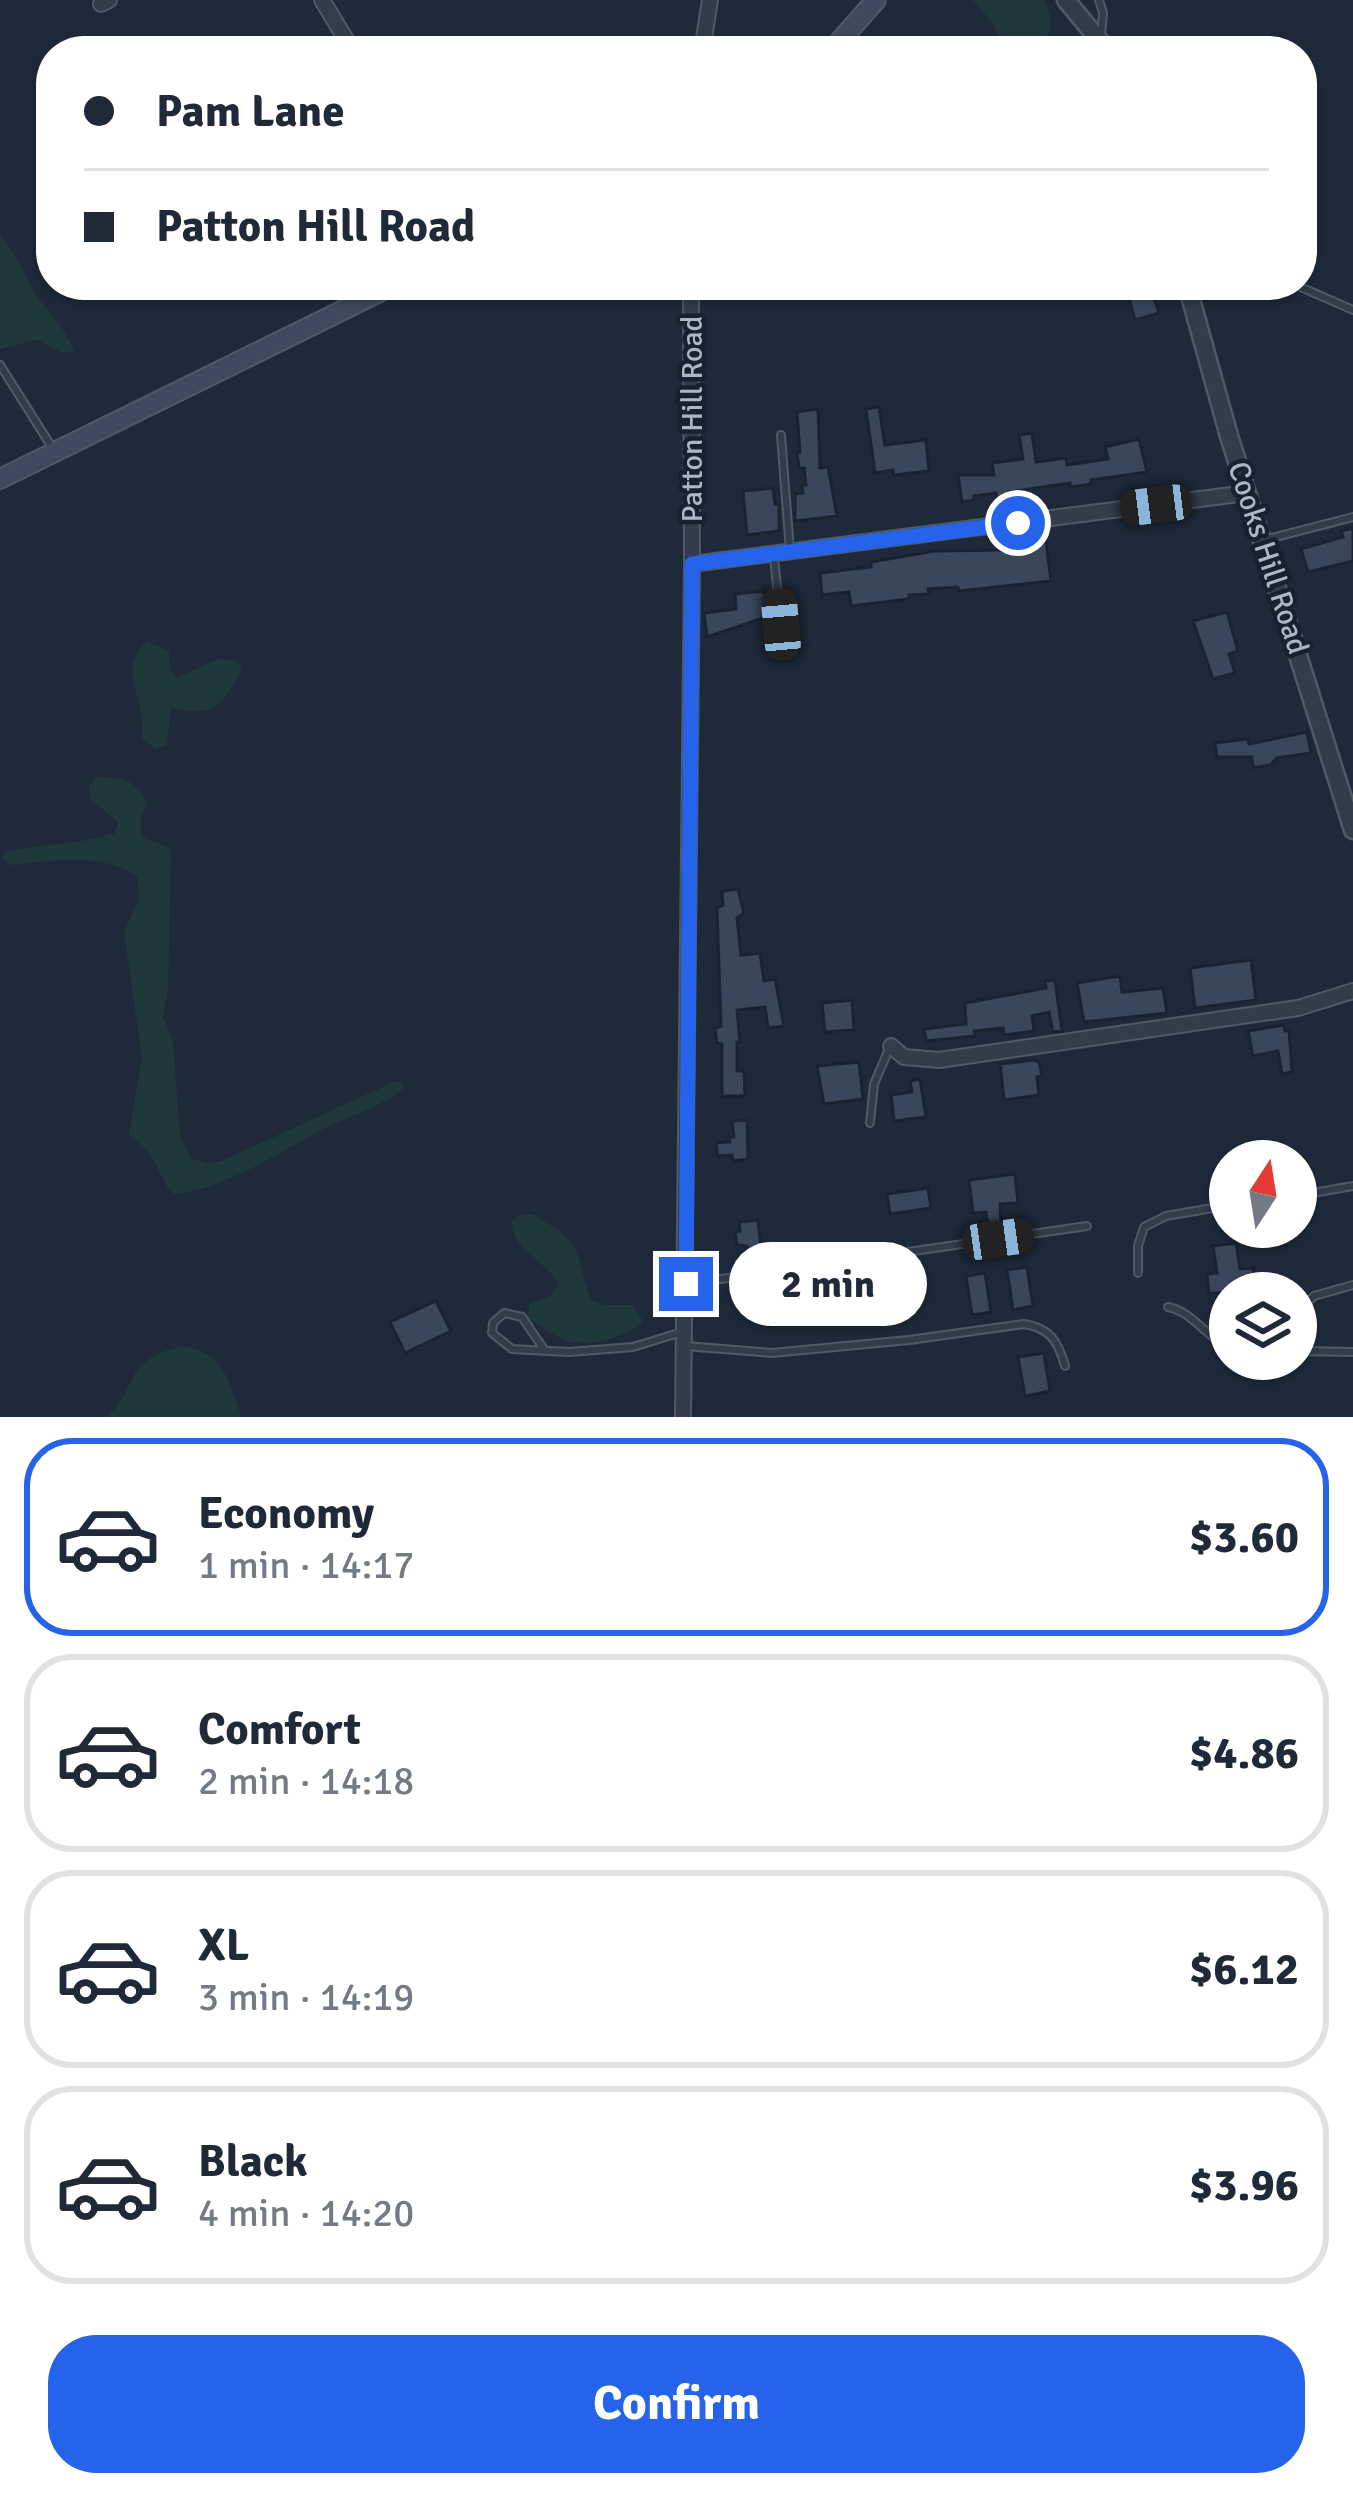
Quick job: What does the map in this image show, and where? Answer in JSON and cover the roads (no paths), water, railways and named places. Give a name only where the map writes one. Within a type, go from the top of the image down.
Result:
[{"type":"main road","points":[[844,36],[876,0]]},
{"type":"main road","points":[[0,479],[364,300]]},
{"type":"street","points":[[322,0],[344,36]]},
{"type":"street","points":[[704,36],[710,0]]},
{"type":"street","points":[[1066,0],[1096,36]]},
{"type":"street","name":"Patton Hill Road","points":[[683,1417],[691,300]]},
{"type":"street","name":"Cooks Hill Road","points":[[1191,300],[1353,830]]},
{"type":"street","points":[[692,564],[1247,493]]},
{"type":"street","points":[[891,1046],[904,1057],[939,1060],[1298,1008],[1353,991]]},
{"type":"lane","points":[[1100,0],[1104,36]]},
{"type":"lane","points":[[1317,294],[1353,310]]},
{"type":"lane","points":[[0,364],[55,452]]},
{"type":"lane","points":[[781,434],[781,624]]},
{"type":"lane","points":[[1264,540],[1353,517]]},
{"type":"lane","points":[[870,1123],[874,1084],[891,1046]]},
{"type":"lane","points":[[1317,1192],[1353,1186]]},
{"type":"lane","points":[[1138,1273],[1144,1227],[1166,1216],[1209,1209]]},
{"type":"lane","points":[[686,1284],[1088,1226]]},
{"type":"lane","points":[[1317,1294],[1353,1285]]},
{"type":"lane","points":[[1168,1307],[1181,1310],[1209,1333]]},
{"type":"lane","points":[[543,1348],[522,1317],[504,1313],[493,1323],[492,1333],[512,1349],[530,1352],[633,1347],[685,1338],[772,1352],[1024,1324],[1049,1333],[1059,1346],[1064,1366]]},
{"type":"lane","points":[[1317,1351],[1353,1352]]}]
